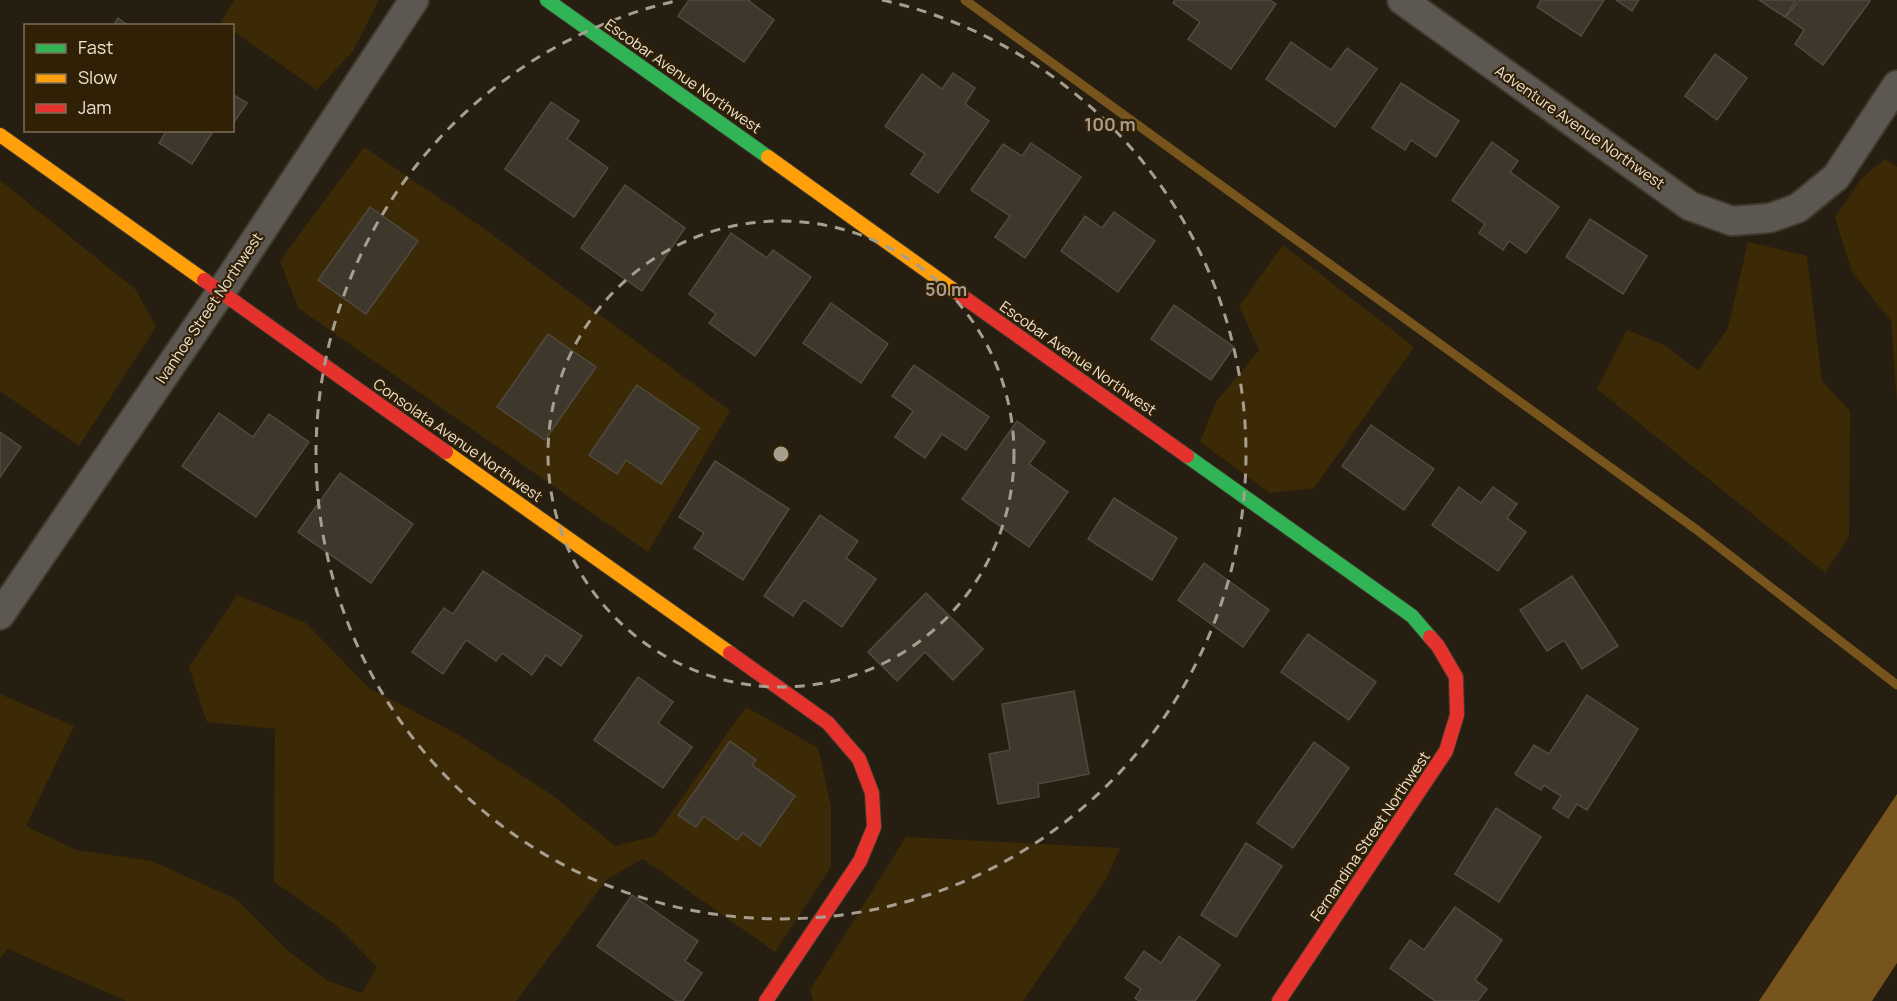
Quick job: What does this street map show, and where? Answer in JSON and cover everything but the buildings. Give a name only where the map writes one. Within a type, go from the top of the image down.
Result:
[{"type":"street","name":"Ivanhoe Street Northwest","points":[[0,615],[221,292],[414,0]]},
{"type":"street","name":"Escobar Avenue Northwest","points":[[547,0],[1412,616],[1438,646],[1456,677]]},
{"type":"street","name":"Adventure Avenue Northwest","points":[[1402,0],[1436,10],[1690,206],[1732,221],[1770,218],[1798,208],[1836,177],[1897,85]]},
{"type":"street","name":"Consolata Avenue Northwest","points":[[0,135],[828,723],[859,759],[872,793],[874,826],[860,861],[766,1001]]},
{"type":"street","name":"Fernandina Street Northwest","points":[[1279,1001],[1446,751],[1457,715],[1456,677]]},
{"type":"shaded area","points":[[234,0],[379,0],[353,51],[317,90],[234,32],[234,24],[221,22]]},
{"type":"shaded area","points":[[364,147],[482,227],[730,411],[648,552],[298,308],[280,261]]},
{"type":"shaded area","points":[[1885,159],[1897,167],[1897,403],[1891,321],[1852,272],[1835,217],[1862,178]]},
{"type":"shaded area","points":[[0,180],[136,290],[156,327],[79,446],[0,391]]},
{"type":"shaded area","points":[[1748,242],[1807,256],[1822,381],[1850,411],[1849,537],[1825,573],[1597,389],[1627,330],[1666,346],[1698,371],[1728,328]]},
{"type":"shaded area","points":[[1283,245],[1414,347],[1314,488],[1270,493],[1200,442],[1216,402],[1259,350],[1239,306]]},
{"type":"shaded area","points":[[237,595],[306,623],[369,688],[461,736],[552,795],[615,846],[655,836],[746,707],[818,748],[831,806],[831,867],[775,952],[643,859],[607,879],[516,1001],[126,1001],[8,949],[0,958],[0,694],[74,726],[26,826],[76,850],[152,861],[236,899],[287,950],[326,980],[362,993],[377,967],[337,926],[274,882],[275,729],[207,722],[189,667]]},
{"type":"shaded area","points":[[1897,794],[1897,963],[1872,1001],[1759,1001]]},
{"type":"shaded area","points":[[906,837],[1120,848],[1106,879],[1023,1001],[813,1001],[810,990]]},
{"type":"waterway","points":[[965,0],[1697,530],[1897,685]]},
{"type":"traffic: fast","points":[[547,0],[768,157]]},
{"type":"traffic: fast","points":[[1187,456],[1412,616],[1430,637]]},
{"type":"traffic: slow","points":[[0,135],[204,280]]},
{"type":"traffic: slow","points":[[768,157],[962,296]]},
{"type":"traffic: slow","points":[[446,452],[730,653]]},
{"type":"traffic: jam","points":[[204,280],[446,452]]},
{"type":"traffic: jam","points":[[962,296],[1187,456]]},
{"type":"traffic: jam","points":[[1279,1001],[1446,751],[1457,715],[1456,677],[1438,646],[1430,637]]},
{"type":"traffic: jam","points":[[730,653],[828,723],[859,759],[872,793],[874,827],[860,861],[766,1001]]}]
